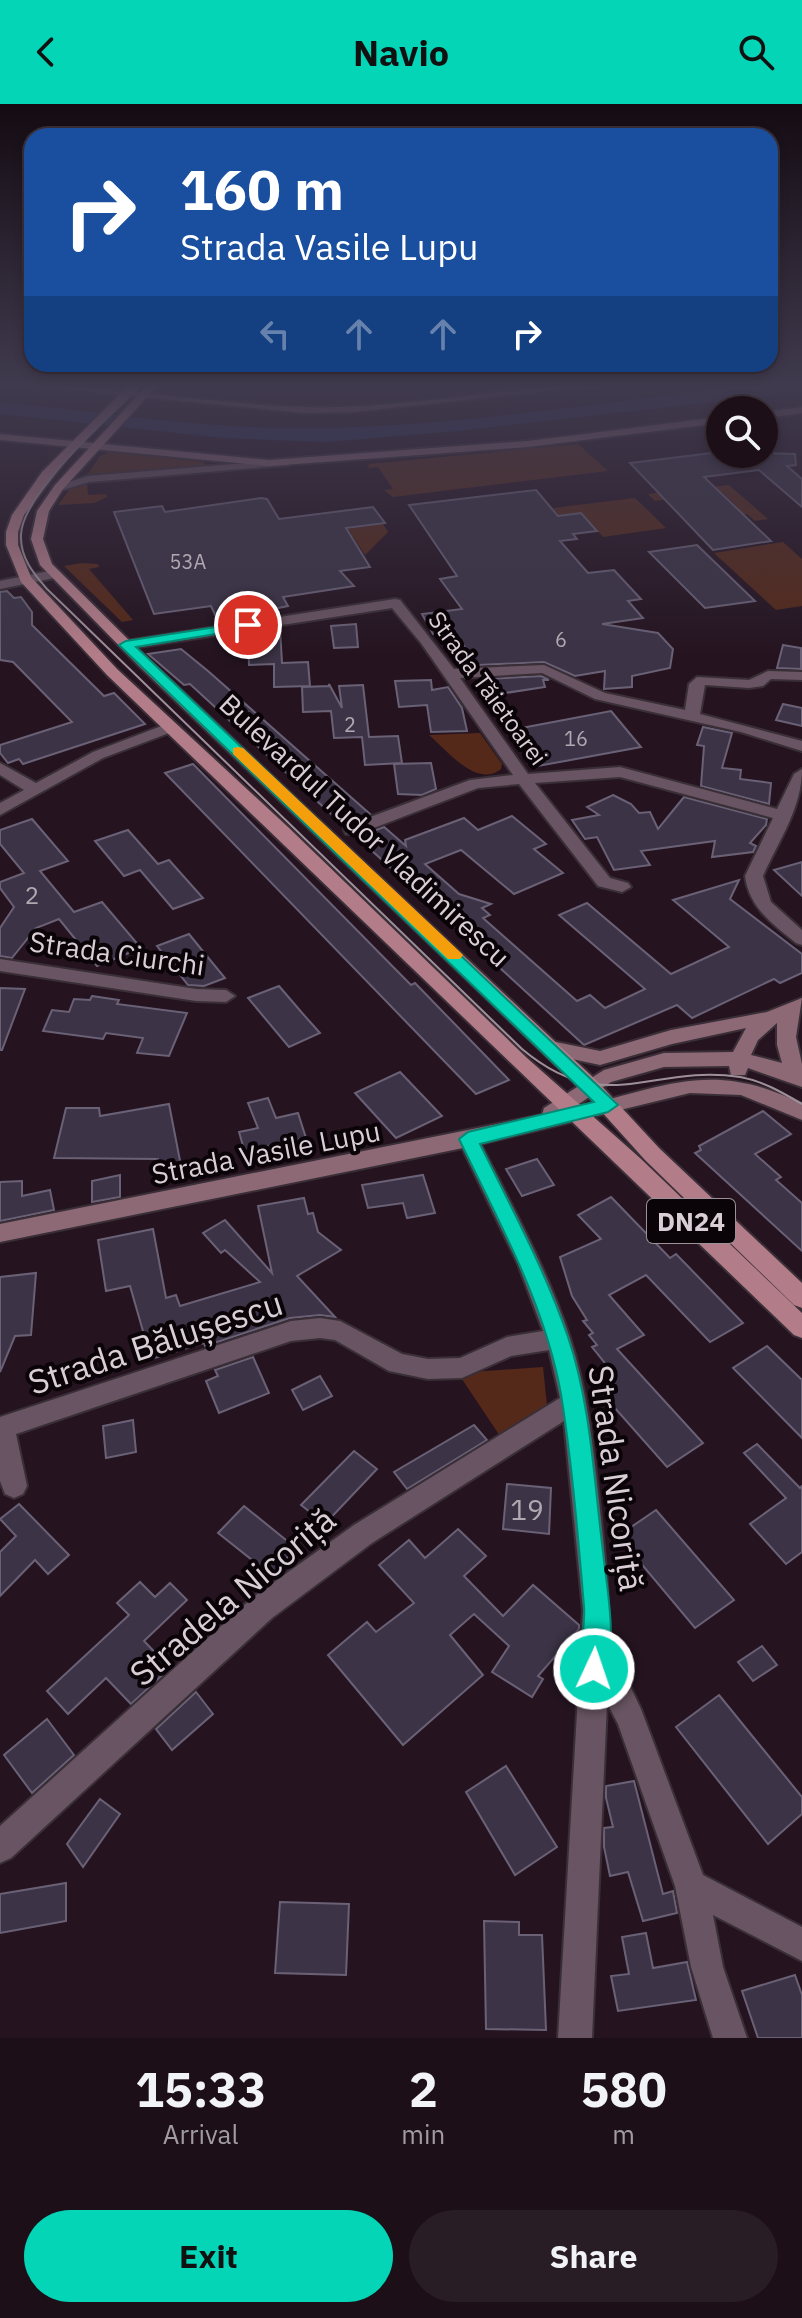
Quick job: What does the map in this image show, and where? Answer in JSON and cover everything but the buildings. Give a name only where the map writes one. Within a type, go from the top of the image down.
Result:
[{"type":"main road","name":"Bulevardul Tudor Vladimirescu","points":[[49,474],[27,499],[15,520],[12,541],[26,579],[112,672],[802,1328]]},
{"type":"main road","name":"Bulevardul Tudor Vladimirescu","points":[[71,474],[43,511],[37,539],[46,565],[126,645],[551,1048],[652,1154],[802,1298]]},
{"type":"main road","points":[[551,1048],[600,1058],[671,1037],[766,1018],[796,1006]]},
{"type":"main road","points":[[796,1006],[784,1042],[787,1055],[801,1080]]},
{"type":"main road","points":[[736,1086],[740,1059],[752,1033],[766,1018]]},
{"type":"main road","name":"Strada Vasile Lupu","points":[[0,1233],[468,1139],[542,1120],[571,1109],[590,1086],[604,1077],[664,1060],[740,1059],[801,1080]]},
{"type":"main road","points":[[571,1109],[608,1105],[676,1087],[722,1083],[761,1091],[802,1113]]},
{"type":"street","points":[[59,487],[88,479],[149,474]]},
{"type":"street","points":[[0,585],[54,574]]},
{"type":"street","name":"Strada Tăietoarei","points":[[126,645],[395,603],[450,674],[524,780],[604,882],[622,887]]},
{"type":"street","points":[[450,674],[544,669],[600,696],[692,716],[802,746]]},
{"type":"street","points":[[692,716],[698,681],[707,679],[749,684],[758,683],[768,675],[802,676]]},
{"type":"street","points":[[0,810],[98,755],[172,727]]},
{"type":"street","points":[[0,768],[35,790]]},
{"type":"street","points":[[352,830],[476,783],[626,772],[785,816]]},
{"type":"street","points":[[802,774],[785,816],[754,876],[755,891],[764,907],[802,939]]},
{"type":"street","name":"Strada Ciurchi","points":[[0,965],[196,995],[226,996]]},
{"type":"street","name":"Strada Nicoriță","points":[[468,1139],[529,1264],[558,1338],[580,1445],[597,1610],[575,2038]]},
{"type":"street","name":"Strada Bălușescu","points":[[1,1428],[291,1331],[320,1328],[340,1331],[398,1364],[428,1369],[462,1368],[507,1347],[558,1338]]},
{"type":"street","name":"Stradela Nicoriță","points":[[0,1847],[262,1608],[363,1534],[563,1408],[572,1408]]},
{"type":"street","points":[[1,1428],[14,1486]]},
{"type":"street","points":[[594,1669],[620,1696],[631,1719],[691,1886],[707,1967],[730,2038]]},
{"type":"street","points":[[691,1886],[802,1945]]},
{"type":"shaded area","points":[[383,474],[581,474],[393,497],[384,490],[393,489]]},
{"type":"shaded area","points":[[87,482],[88,495],[106,494],[107,497],[94,503],[58,505],[72,486]]},
{"type":"shaded area","points":[[729,485],[768,519],[755,521],[747,514],[729,520],[717,509],[737,507],[722,492],[655,501],[648,494]]},
{"type":"shaded area","points":[[635,498],[666,528],[603,537],[582,513],[559,515],[553,508]]},
{"type":"shaded area","points":[[383,524],[388,532],[365,555],[348,529]]},
{"type":"shaded area","points":[[783,542],[802,559],[802,606],[776,610],[714,553]]},
{"type":"shaded area","points":[[98,564],[99,567],[89,569],[133,620],[122,622],[64,566]]},
{"type":"shaded area","points":[[480,733],[502,764],[501,769],[492,774],[472,771],[429,735]]},
{"type":"shaded area","points":[[543,1367],[547,1406],[500,1436],[458,1373]]},
{"type":"tram line","points":[[54,474],[25,518],[21,535],[25,558],[32,571],[47,589],[522,1049],[552,1070],[579,1081],[604,1085],[709,1075],[740,1077],[765,1084],[802,1104]]},
{"type":"slow traffic","points":[[238,751],[454,955]]},
{"type":"route","points":[[248,625],[126,645],[608,1105],[578,1115],[542,1120],[468,1139],[529,1264],[558,1338],[572,1393],[597,1610],[594,1669]]}]
